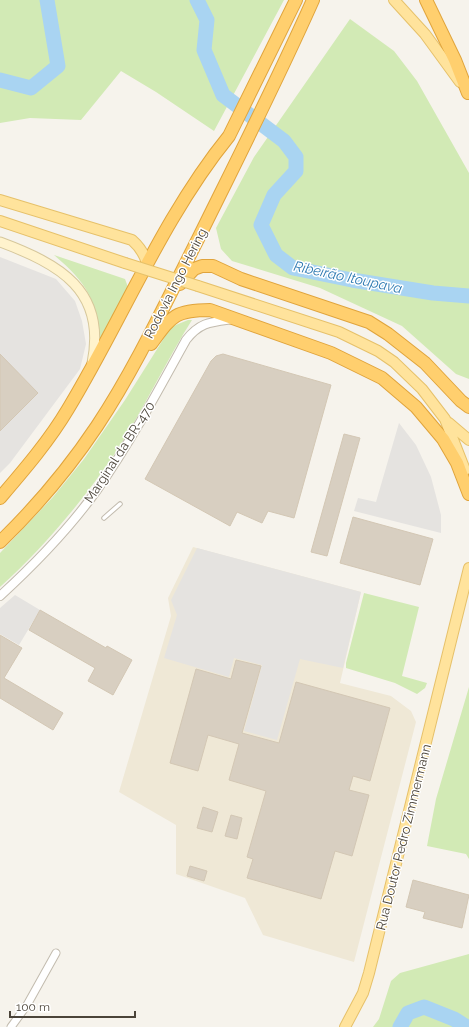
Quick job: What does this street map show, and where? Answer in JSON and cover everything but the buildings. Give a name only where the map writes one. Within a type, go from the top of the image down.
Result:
[{"type":"highway","points":[[0,498],[49,437],[91,369],[147,263],[195,183],[214,155],[230,136],[296,0]]},
{"type":"highway","name":"Rodovia Ingo Hering","points":[[0,542],[47,492],[97,426],[124,382],[169,297],[244,146],[280,73],[313,0]]},
{"type":"highway","points":[[426,0],[455,60],[468,94]]},
{"type":"highway","points":[[169,297],[194,269],[202,266],[213,266],[240,280],[369,322],[388,334],[425,363],[461,401],[469,407]]},
{"type":"highway","points":[[124,382],[170,319],[178,313],[210,310],[331,353],[382,378],[416,407],[442,439],[453,456],[469,494]]},
{"type":"main road","points":[[394,0],[425,34],[468,94]]},
{"type":"main road","points":[[0,200],[132,240],[145,254],[147,263]]},
{"type":"main road","points":[[0,221],[125,263],[307,321],[360,341],[394,362],[422,389],[445,419],[464,438],[469,440]]},
{"type":"main road","points":[[0,242],[24,251],[53,266],[80,290],[94,324],[95,348],[91,369]]},
{"type":"main road","points":[[445,419],[460,454],[469,485]]},
{"type":"main road","name":"Rua Doutor Pedro Zimmermann","points":[[345,1027],[363,993],[369,973],[469,568]]},
{"type":"main road","name":"Rua Doutor Pedro Zimmermann","points":[[451,643],[469,594]]},
{"type":"street","name":"Marginal da BR-470","points":[[0,596],[49,548],[96,490],[130,439],[189,336],[199,326],[210,322],[236,319]]},
{"type":"street","points":[[11,1027],[27,1005],[56,952]]},
{"type":"lane","points":[[104,518],[120,504]]},
{"type":"shaded area","points":[[0,257],[56,279],[75,301],[82,321],[86,344],[80,369],[10,463],[0,473]]},
{"type":"shaded area","points":[[399,423],[416,445],[431,477],[441,515],[441,533],[354,511],[358,498],[376,502]]},
{"type":"shaded area","points":[[193,547],[361,592],[340,683],[391,696],[411,711],[416,722],[354,962],[263,935],[245,898],[176,874],[176,825],[119,792],[171,616],[168,598]]},
{"type":"shaded area","points":[[197,548],[361,592],[343,668],[300,659],[277,740],[244,731],[262,665],[234,658],[229,677],[164,658],[177,615],[171,600]]},
{"type":"shaded area","points":[[15,595],[40,610],[19,645],[0,634],[0,608]]},
{"type":"green space","points":[[0,0],[284,0],[214,131],[156,92],[121,71],[81,120],[30,118],[0,123]]},
{"type":"green space","points":[[350,19],[394,51],[417,81],[469,173],[469,379],[456,374],[402,326],[320,288],[232,261],[221,249],[216,228],[254,157]]},
{"type":"green space","points":[[54,255],[125,279],[128,287],[100,344],[96,315],[88,294],[75,275]]},
{"type":"green space","points":[[188,320],[192,320],[143,407],[126,436],[99,476],[68,516],[34,554],[0,587],[0,553],[53,497],[84,459],[125,400],[171,327]]},
{"type":"green space","points":[[364,593],[419,607],[402,676],[427,683],[425,688],[417,694],[395,683],[346,668]]},
{"type":"green space","points":[[469,687],[469,859],[466,854],[427,846],[436,799]]},
{"type":"green space","points":[[469,954],[469,1027],[373,1027],[379,1019],[391,981],[400,973]]},
{"type":"waterway","name":"Ribeirão Itoupava","points":[[0,80],[31,88],[58,66],[47,0]]},
{"type":"waterway","name":"Ribeirão Itoupava","points":[[197,0],[207,20],[204,50],[223,95],[284,141],[296,157],[296,171],[274,195],[261,225],[276,255],[293,268],[352,280],[433,293],[469,296]]},
{"type":"waterway","name":"Ribeirão Itoupava","points":[[400,1027],[408,1013],[424,1007],[454,1019],[467,1027]]}]
